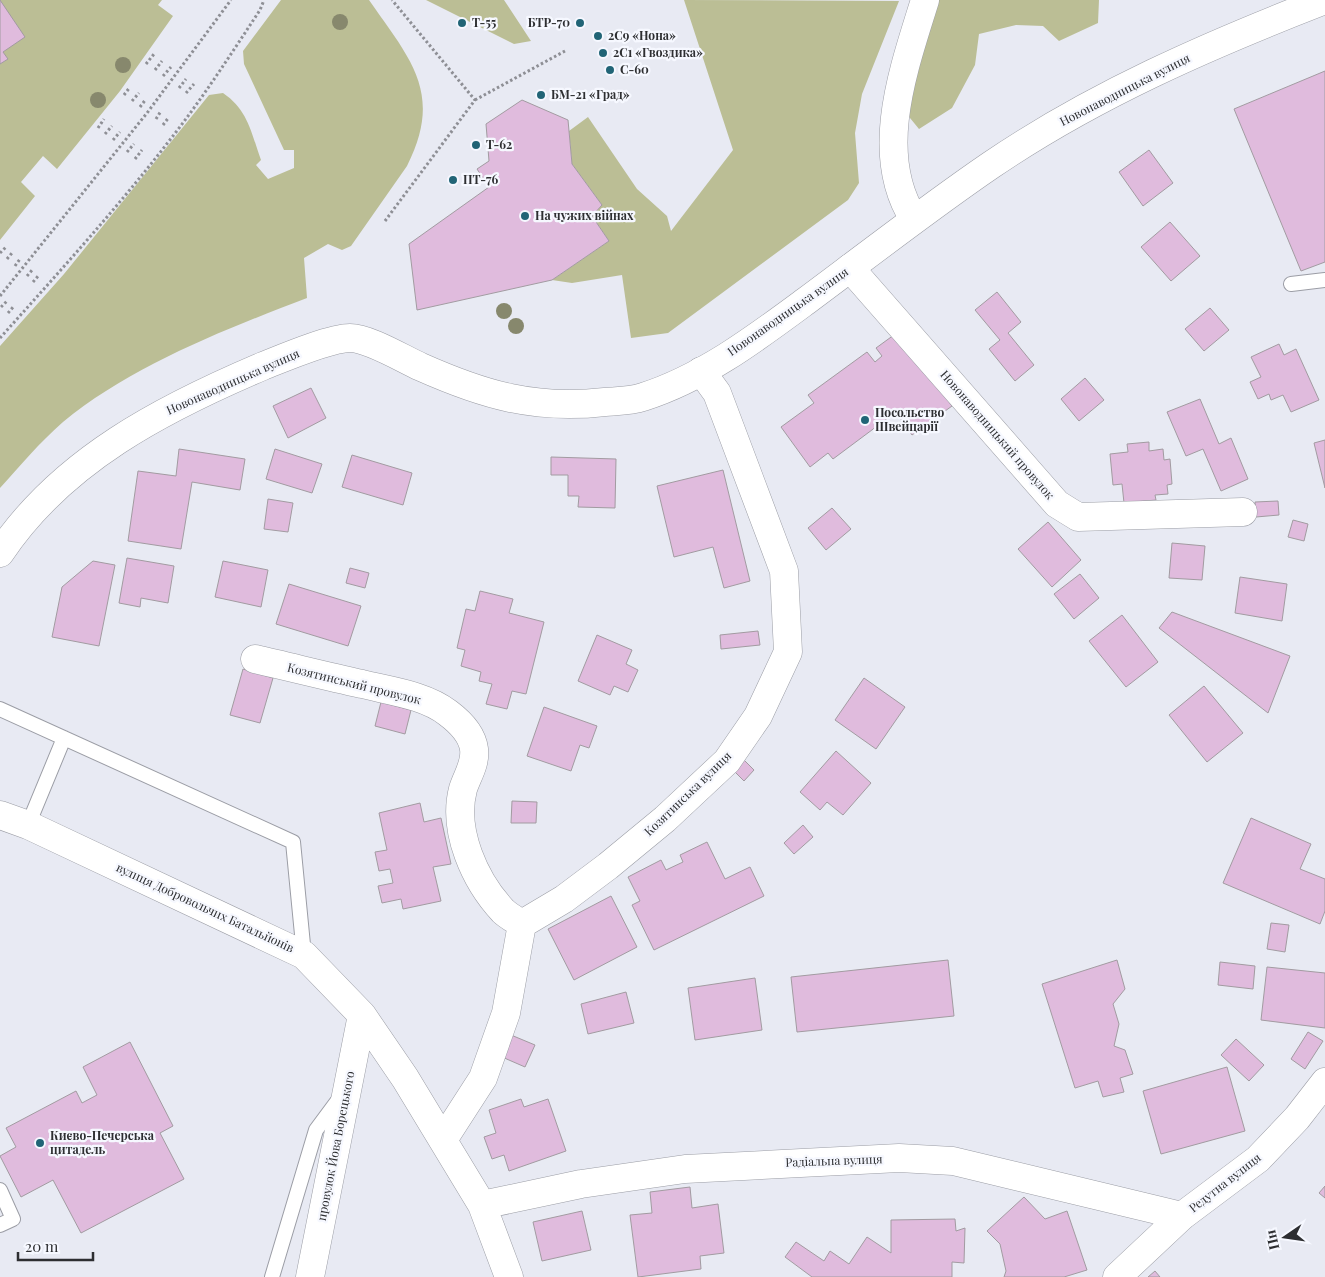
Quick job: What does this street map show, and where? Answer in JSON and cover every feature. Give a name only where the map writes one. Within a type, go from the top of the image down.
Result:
[{"type":"street","points":[[914,219],[905,204],[897,179],[894,158],[896,109],[905,64],[925,0]]},
{"type":"street","name":"Новонаводницька вулиця","points":[[0,553],[33,510],[118,439],[151,418],[222,384],[295,353],[351,338],[382,348],[455,382],[504,398],[556,405],[640,399],[701,371],[758,336],[914,219],[1034,136],[1154,73],[1258,26],[1325,0]]},
{"type":"street","name":"Новонаводницький провулок","points":[[850,268],[1057,504],[1078,517],[1243,512]]},
{"type":"street","name":"Козятинська вулиця","points":[[522,924],[564,899],[608,866],[665,820],[726,761],[758,716],[788,652],[784,571],[717,393],[701,371]]},
{"type":"street","name":"Козятинський провулок","points":[[255,659],[416,697],[446,711],[460,723],[471,738],[474,750],[473,765],[463,790],[461,813],[463,840],[474,868],[499,906],[504,912],[522,924]]},
{"type":"street","name":"вулиця Добровольчих Батальйонів","points":[[0,815],[28,825],[304,955],[362,1015],[405,1078],[482,1205],[509,1277]]},
{"type":"street","points":[[443,1140],[483,1078],[506,1013],[522,924]]},
{"type":"street","name":"провулок Йова Борецького","points":[[310,1277],[362,1015]]},
{"type":"street","name":"Редутна вулиця","points":[[1117,1277],[1182,1216],[1258,1160],[1297,1118],[1325,1082]]},
{"type":"street","name":"Радіальна вулиця","points":[[482,1205],[581,1184],[685,1168],[899,1158],[953,1160],[1182,1216]]},
{"type":"lane","points":[[1291,284],[1325,280]]},
{"type":"lane","points":[[0,709],[293,842],[304,955]]},
{"type":"lane","points":[[28,825],[64,738]]},
{"type":"lane","points":[[272,1277],[316,1130],[347,1087]]},
{"type":"lane","points":[[0,1190],[13,1219],[0,1226]]},
{"type":"path","points":[[0,296],[147,113],[231,0]]},
{"type":"path","points":[[0,338],[44,291],[175,134],[205,93],[260,10],[264,0]]},
{"type":"path","points":[[392,0],[475,100]]},
{"type":"path","points":[[384,221],[475,100],[565,51]]},
{"type":"path","points":[[146,64],[154,54]]},
{"type":"path","points":[[155,70],[162,61]]},
{"type":"path","points":[[163,76],[171,67]]},
{"type":"path","points":[[179,88],[186,79]]},
{"type":"path","points":[[186,93],[194,84]]},
{"type":"path","points":[[124,95],[130,87]]},
{"type":"path","points":[[132,101],[138,93]]},
{"type":"path","points":[[140,107],[146,99]]},
{"type":"path","points":[[156,119],[162,111]]},
{"type":"path","points":[[163,125],[169,117]]},
{"type":"path","points":[[98,128],[104,119]]},
{"type":"path","points":[[105,134],[112,126]]},
{"type":"path","points":[[113,140],[120,132]]},
{"type":"path","points":[[127,152],[134,144]]},
{"type":"path","points":[[135,159],[142,150]]},
{"type":"path","points":[[0,253],[6,247]]},
{"type":"path","points":[[7,259],[12,253]]},
{"type":"path","points":[[15,266],[20,259]]},
{"type":"path","points":[[27,276],[33,269]]},
{"type":"path","points":[[33,282],[38,274]]},
{"type":"path","points":[[1,307],[7,301]]},
{"type":"path","points":[[8,313],[14,306]]},
{"type":"green space","points":[[0,0],[162,0],[158,5],[173,16],[120,91],[57,169],[43,156],[21,182],[35,196],[0,240]]},
{"type":"green space","points":[[281,0],[369,0],[409,59],[422,97],[422,118],[418,140],[407,166],[351,246],[342,250],[328,244],[304,258],[307,298],[212,336],[118,383],[63,422],[38,446],[0,488],[0,346],[64,274],[209,95],[223,93],[243,114],[248,122],[261,160],[256,165],[268,179],[294,168],[294,150],[284,150],[244,64],[243,51]]},
{"type":"green space","points":[[426,0],[504,0],[531,41],[514,44]]},
{"type":"green space","points":[[684,0],[899,1],[862,94],[855,133],[859,183],[848,200],[668,333],[631,338],[622,275],[572,283],[552,280],[609,241],[592,216],[602,205],[572,164],[569,131],[588,117],[637,189],[667,216],[671,231],[733,150]]},
{"type":"green space","points":[[932,0],[1099,0],[1098,23],[1059,41],[1043,26],[1016,25],[979,34],[975,65],[952,108],[919,129],[901,107]]},
{"type":"building","points":[[0,0],[25,37],[3,52],[8,59],[0,64]]},
{"type":"building","points":[[1325,71],[1325,262],[1301,271],[1234,109]]},
{"type":"building","points":[[522,100],[568,120],[572,164],[602,205],[592,216],[609,241],[552,280],[417,310],[409,244],[489,187],[477,169],[489,161],[486,124]]},
{"type":"building","points":[[1149,150],[1173,183],[1143,206],[1119,172]]},
{"type":"building","points":[[1170,222],[1200,256],[1171,281],[1141,247]]},
{"type":"building","points":[[997,292],[1021,322],[1008,333],[1034,365],[1015,381],[989,349],[1000,340],[975,310]]},
{"type":"building","points":[[1210,308],[1229,330],[1204,351],[1185,329]]},
{"type":"building","points":[[898,332],[952,406],[912,435],[896,412],[833,459],[828,453],[810,467],[781,427],[814,403],[808,395],[867,352],[875,362],[882,356],[876,348]]},
{"type":"building","points":[[1279,344],[1284,355],[1296,349],[1319,400],[1291,412],[1283,395],[1271,400],[1269,394],[1258,399],[1250,382],[1261,377],[1251,357]]},
{"type":"building","points":[[1085,378],[1104,400],[1079,421],[1061,399]]},
{"type":"building","points":[[311,388],[326,418],[288,438],[273,406]]},
{"type":"building","points":[[1200,399],[1219,444],[1231,438],[1248,479],[1221,491],[1203,449],[1186,456],[1167,412]]},
{"type":"building","points":[[1325,440],[1325,488],[1314,443]]},
{"type":"building","points":[[1149,442],[1149,451],[1163,449],[1164,460],[1170,459],[1172,484],[1167,485],[1168,494],[1155,495],[1156,500],[1124,503],[1122,484],[1113,485],[1110,454],[1128,452],[1127,444]]},
{"type":"building","points":[[179,449],[245,459],[240,490],[192,482],[181,549],[128,541],[138,471],[176,476]]},
{"type":"building","points":[[275,449],[322,464],[312,493],[266,479]]},
{"type":"building","points":[[352,455],[412,473],[403,505],[342,487]]},
{"type":"building","points":[[551,457],[616,459],[615,508],[578,507],[579,496],[568,496],[568,475],[551,475]]},
{"type":"building","points":[[723,470],[750,581],[724,588],[713,547],[674,557],[657,486]]},
{"type":"building","points":[[268,499],[293,503],[288,532],[264,529]]},
{"type":"building","points":[[1278,501],[1279,515],[1256,517],[1255,502]]},
{"type":"building","points":[[832,508],[851,529],[826,550],[808,528]]},
{"type":"building","points":[[1293,520],[1308,524],[1304,541],[1288,537]]},
{"type":"building","points":[[1048,522],[1081,560],[1052,587],[1018,549]]},
{"type":"building","points":[[1172,543],[1205,546],[1202,580],[1169,578]]},
{"type":"building","points":[[127,558],[174,566],[168,603],[141,598],[140,607],[119,603]]},
{"type":"building","points":[[93,561],[115,565],[99,646],[52,637],[62,587]]},
{"type":"building","points":[[223,561],[268,570],[261,607],[215,597]]},
{"type":"building","points":[[350,568],[369,573],[365,588],[346,583]]},
{"type":"building","points":[[1080,574],[1099,598],[1074,619],[1054,594]]},
{"type":"building","points":[[1240,577],[1287,584],[1282,621],[1235,613]]},
{"type":"building","points":[[289,584],[361,606],[348,646],[276,624]]},
{"type":"building","points":[[480,591],[513,599],[509,613],[544,622],[526,694],[512,691],[507,709],[486,704],[492,684],[479,681],[481,672],[461,666],[465,650],[457,648],[466,609],[475,611]]},
{"type":"building","points":[[1172,612],[1290,656],[1268,713],[1159,628]]},
{"type":"building","points":[[1122,615],[1158,662],[1126,687],[1089,641]]},
{"type":"building","points":[[758,631],[760,645],[721,649],[720,635]]},
{"type":"building","points":[[597,635],[632,650],[626,664],[638,670],[628,692],[614,686],[610,695],[578,681]]},
{"type":"building","points":[[243,669],[273,678],[260,723],[230,715]]},
{"type":"building","points":[[864,678],[905,707],[876,749],[835,720]]},
{"type":"building","points":[[1204,686],[1243,733],[1207,762],[1169,715]]},
{"type":"building","points":[[381,702],[411,710],[405,734],[375,726]]},
{"type":"building","points":[[544,707],[597,726],[589,748],[580,745],[571,771],[527,756]]},
{"type":"building","points":[[836,751],[871,783],[843,815],[827,802],[820,810],[800,792]]},
{"type":"building","points":[[744,760],[754,770],[744,781],[734,771]]},
{"type":"building","points":[[512,801],[537,802],[536,823],[511,823]]},
{"type":"building","points":[[420,803],[424,822],[441,818],[451,864],[433,867],[441,901],[403,909],[401,899],[382,903],[378,886],[393,883],[390,869],[379,871],[375,852],[387,850],[379,813]]},
{"type":"building","points":[[1251,818],[1311,844],[1300,869],[1325,879],[1325,911],[1320,924],[1223,883]]},
{"type":"building","points":[[803,825],[813,837],[794,854],[784,843]]},
{"type":"building","points":[[707,842],[725,879],[750,867],[764,896],[654,950],[632,905],[640,901],[628,877],[661,860],[666,870],[683,862],[680,855]]},
{"type":"building","points":[[611,896],[637,947],[574,980],[548,929]]},
{"type":"building","points":[[1271,923],[1289,925],[1285,952],[1267,949]]},
{"type":"building","points":[[948,960],[954,1016],[797,1032],[791,977]]},
{"type":"building","points":[[1117,960],[1125,989],[1113,1004],[1119,1024],[1114,1046],[1125,1050],[1133,1074],[1120,1078],[1124,1092],[1103,1097],[1098,1081],[1075,1088],[1042,984]]},
{"type":"building","points":[[1220,962],[1255,966],[1253,989],[1218,985]]},
{"type":"building","points":[[1267,967],[1325,973],[1325,1028],[1261,1020]]},
{"type":"building","points":[[755,978],[762,1030],[695,1040],[688,988]]},
{"type":"building","points":[[626,992],[634,1023],[588,1034],[581,1004]]},
{"type":"building","points":[[1308,1032],[1323,1041],[1305,1069],[1291,1059]]},
{"type":"building","points":[[511,1035],[535,1045],[525,1067],[502,1057]]},
{"type":"building","points":[[1236,1039],[1264,1065],[1249,1081],[1221,1055]]},
{"type":"building","points":[[130,1042],[173,1126],[160,1133],[184,1179],[81,1233],[53,1180],[21,1197],[0,1156],[16,1147],[6,1128],[76,1091],[82,1103],[97,1095],[83,1067]]},
{"type":"building","points":[[1227,1067],[1245,1131],[1161,1154],[1143,1091]]},
{"type":"building","points":[[521,1099],[524,1107],[548,1099],[566,1151],[509,1171],[504,1155],[492,1159],[484,1137],[496,1133],[489,1110]]},
{"type":"building","points":[[1325,1186],[1325,1198],[1319,1193]]},
{"type":"building","points":[[690,1187],[692,1208],[718,1204],[724,1253],[700,1256],[701,1269],[638,1277],[630,1215],[652,1213],[650,1192]]},
{"type":"building","points":[[1024,1197],[1045,1219],[1067,1211],[1087,1270],[1064,1277],[1004,1277],[1006,1271],[1000,1244],[987,1231]]},
{"type":"building","points":[[582,1211],[591,1250],[542,1261],[533,1222]]},
{"type":"building","points":[[955,1219],[956,1231],[965,1228],[964,1263],[952,1262],[952,1277],[812,1277],[785,1257],[796,1242],[824,1261],[830,1251],[849,1264],[867,1237],[891,1253],[891,1220]]},
{"type":"building","points":[[1155,1271],[1160,1277],[1148,1277]]},
{"type":"place","name":"Т-55","points":[[462,23]]},
{"type":"place","name":"БТР-70","points":[[580,23]]},
{"type":"place","name":"2С9 «Нона»","points":[[598,36]]},
{"type":"place","name":"2С1 «Гвоздика»","points":[[603,53]]},
{"type":"place","name":"С-60","points":[[610,70]]},
{"type":"place","name":"БМ-21 «Град»","points":[[541,95]]},
{"type":"place","name":"Т-62","points":[[476,145]]},
{"type":"place","name":"ПТ-76","points":[[453,180]]},
{"type":"place","name":"На чужих війнах","points":[[525,216]]},
{"type":"place","name":"Посольство Швейцарії","points":[[865,420]]},
{"type":"place","name":"Києво-Печерська цитадель","points":[[40,1143]]}]
